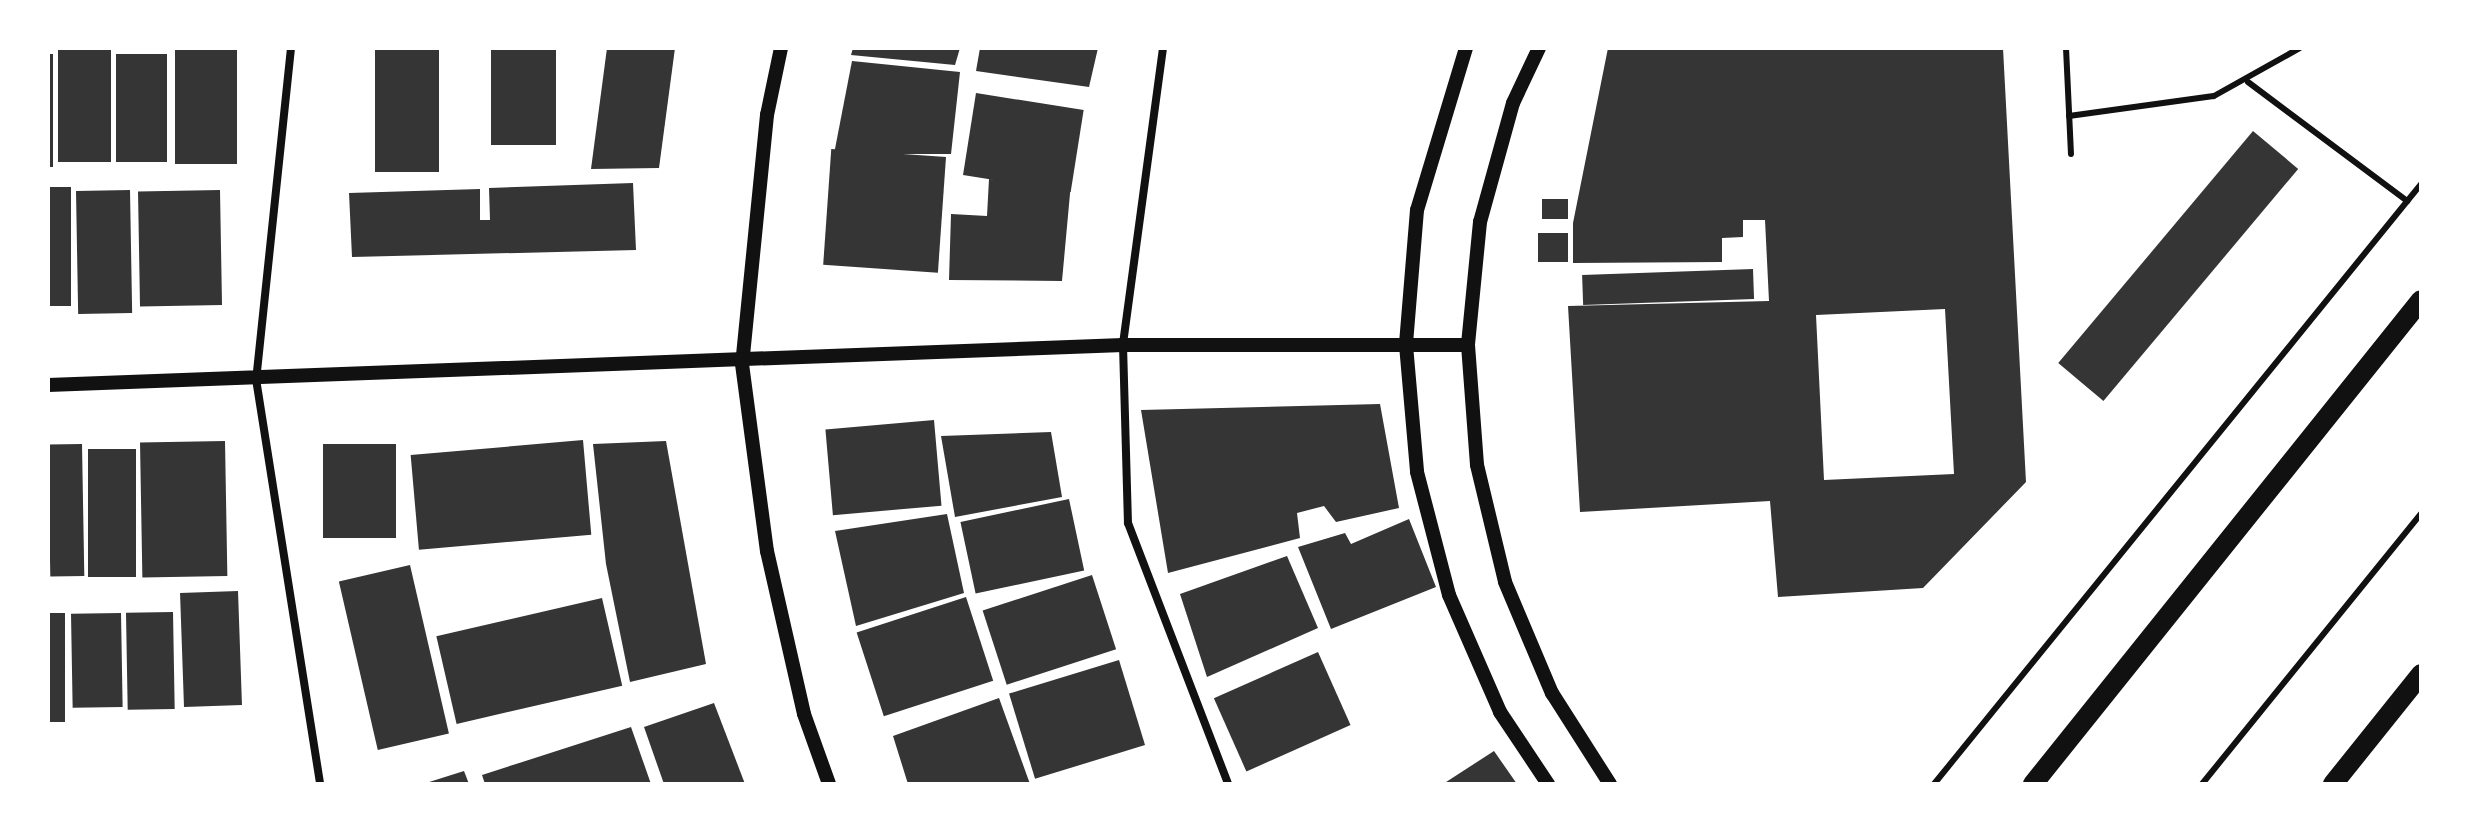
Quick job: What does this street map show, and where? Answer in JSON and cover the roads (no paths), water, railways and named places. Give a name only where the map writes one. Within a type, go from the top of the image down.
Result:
[{"type":"main road","points":[[2033,784],[2421,300]]},
{"type":"main road","points":[[2333,784],[2421,674]]},
{"type":"street","points":[[291,48],[256,379],[320,784]]},
{"type":"street","points":[[781,48],[767,115],[742,364],[767,551],[804,714],[829,784]]},
{"type":"street","points":[[1163,48],[1123,345],[1128,523],[1228,784]]},
{"type":"street","points":[[1466,48],[1417,210],[1406,345],[1417,472],[1449,595],[1500,712],[1548,784]]},
{"type":"street","points":[[1539,48],[1513,103],[1480,222],[1468,345],[1477,465],[1505,582],[1552,693],[1610,784]]},
{"type":"street","points":[[48,385],[742,364],[1123,345],[1468,345]]},
{"type":"lane","points":[[2066,48],[2071,154]]},
{"type":"lane","points":[[2069,116],[2214,96],[2248,82],[2300,48]]},
{"type":"lane","points":[[2248,82],[2407,201]]},
{"type":"lane","points":[[1934,784],[2421,184]]},
{"type":"lane","points":[[2202,784],[2421,514]]}]
